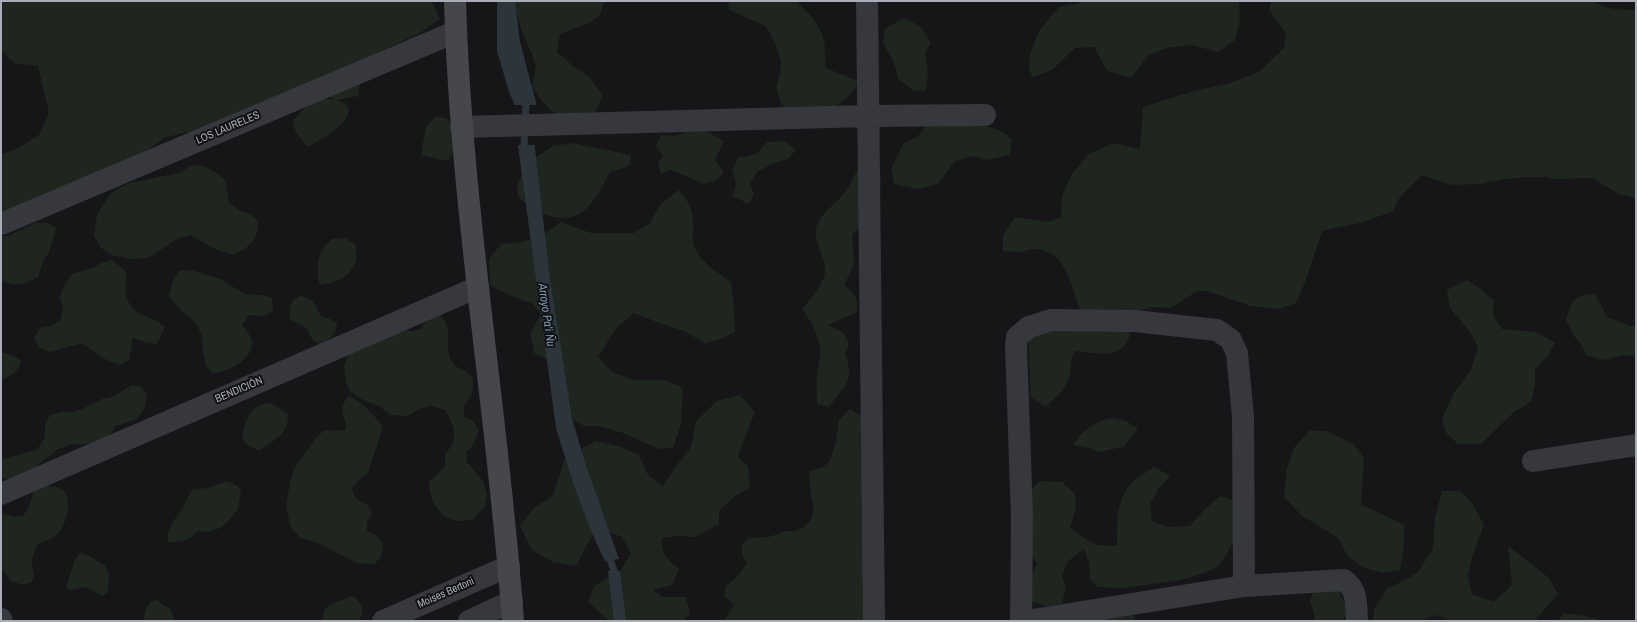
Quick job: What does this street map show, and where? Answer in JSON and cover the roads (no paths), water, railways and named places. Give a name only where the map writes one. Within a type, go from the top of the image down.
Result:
[{"type":"main road","points":[[454,1],[462,127],[509,566],[512,611]]},
{"type":"street","points":[[867,1],[867,116],[874,621]]},
{"type":"street","name":"LOS LAURELES","points":[[1,224],[455,32]]},
{"type":"street","points":[[462,127],[867,116],[986,115]]},
{"type":"street","name":"BENDICIÓN","points":[[1,494],[478,287]]},
{"type":"street","points":[[1021,621],[1022,517],[1016,346],[1017,337],[1029,327],[1051,320],[1134,321],[1217,330],[1231,340],[1237,353],[1243,417],[1244,586]]},
{"type":"street","points":[[1533,461],[1636,445]]},
{"type":"street","name":"Moises Bertoni","points":[[383,621],[509,566]]},
{"type":"street","points":[[1026,621],[1244,586],[1344,580],[1350,584],[1355,593],[1357,621]]},
{"type":"street","points":[[469,621],[512,611]]},
{"type":"water","points":[[497,1],[515,1],[520,42],[538,110],[517,110],[509,92],[497,51]]},
{"type":"water","points":[[517,138],[534,140],[550,279],[572,418],[586,466],[619,559],[605,561],[597,545],[572,479],[556,428]]},
{"type":"water","points":[[608,571],[620,571],[626,621],[614,621]]},
{"type":"waterway","name":"Arroyo Pa'i Ñu","points":[[524,147],[526,102]]},
{"type":"waterway","name":"Arroyo Pa'i Ñu","points":[[607,551],[617,579]]}]
